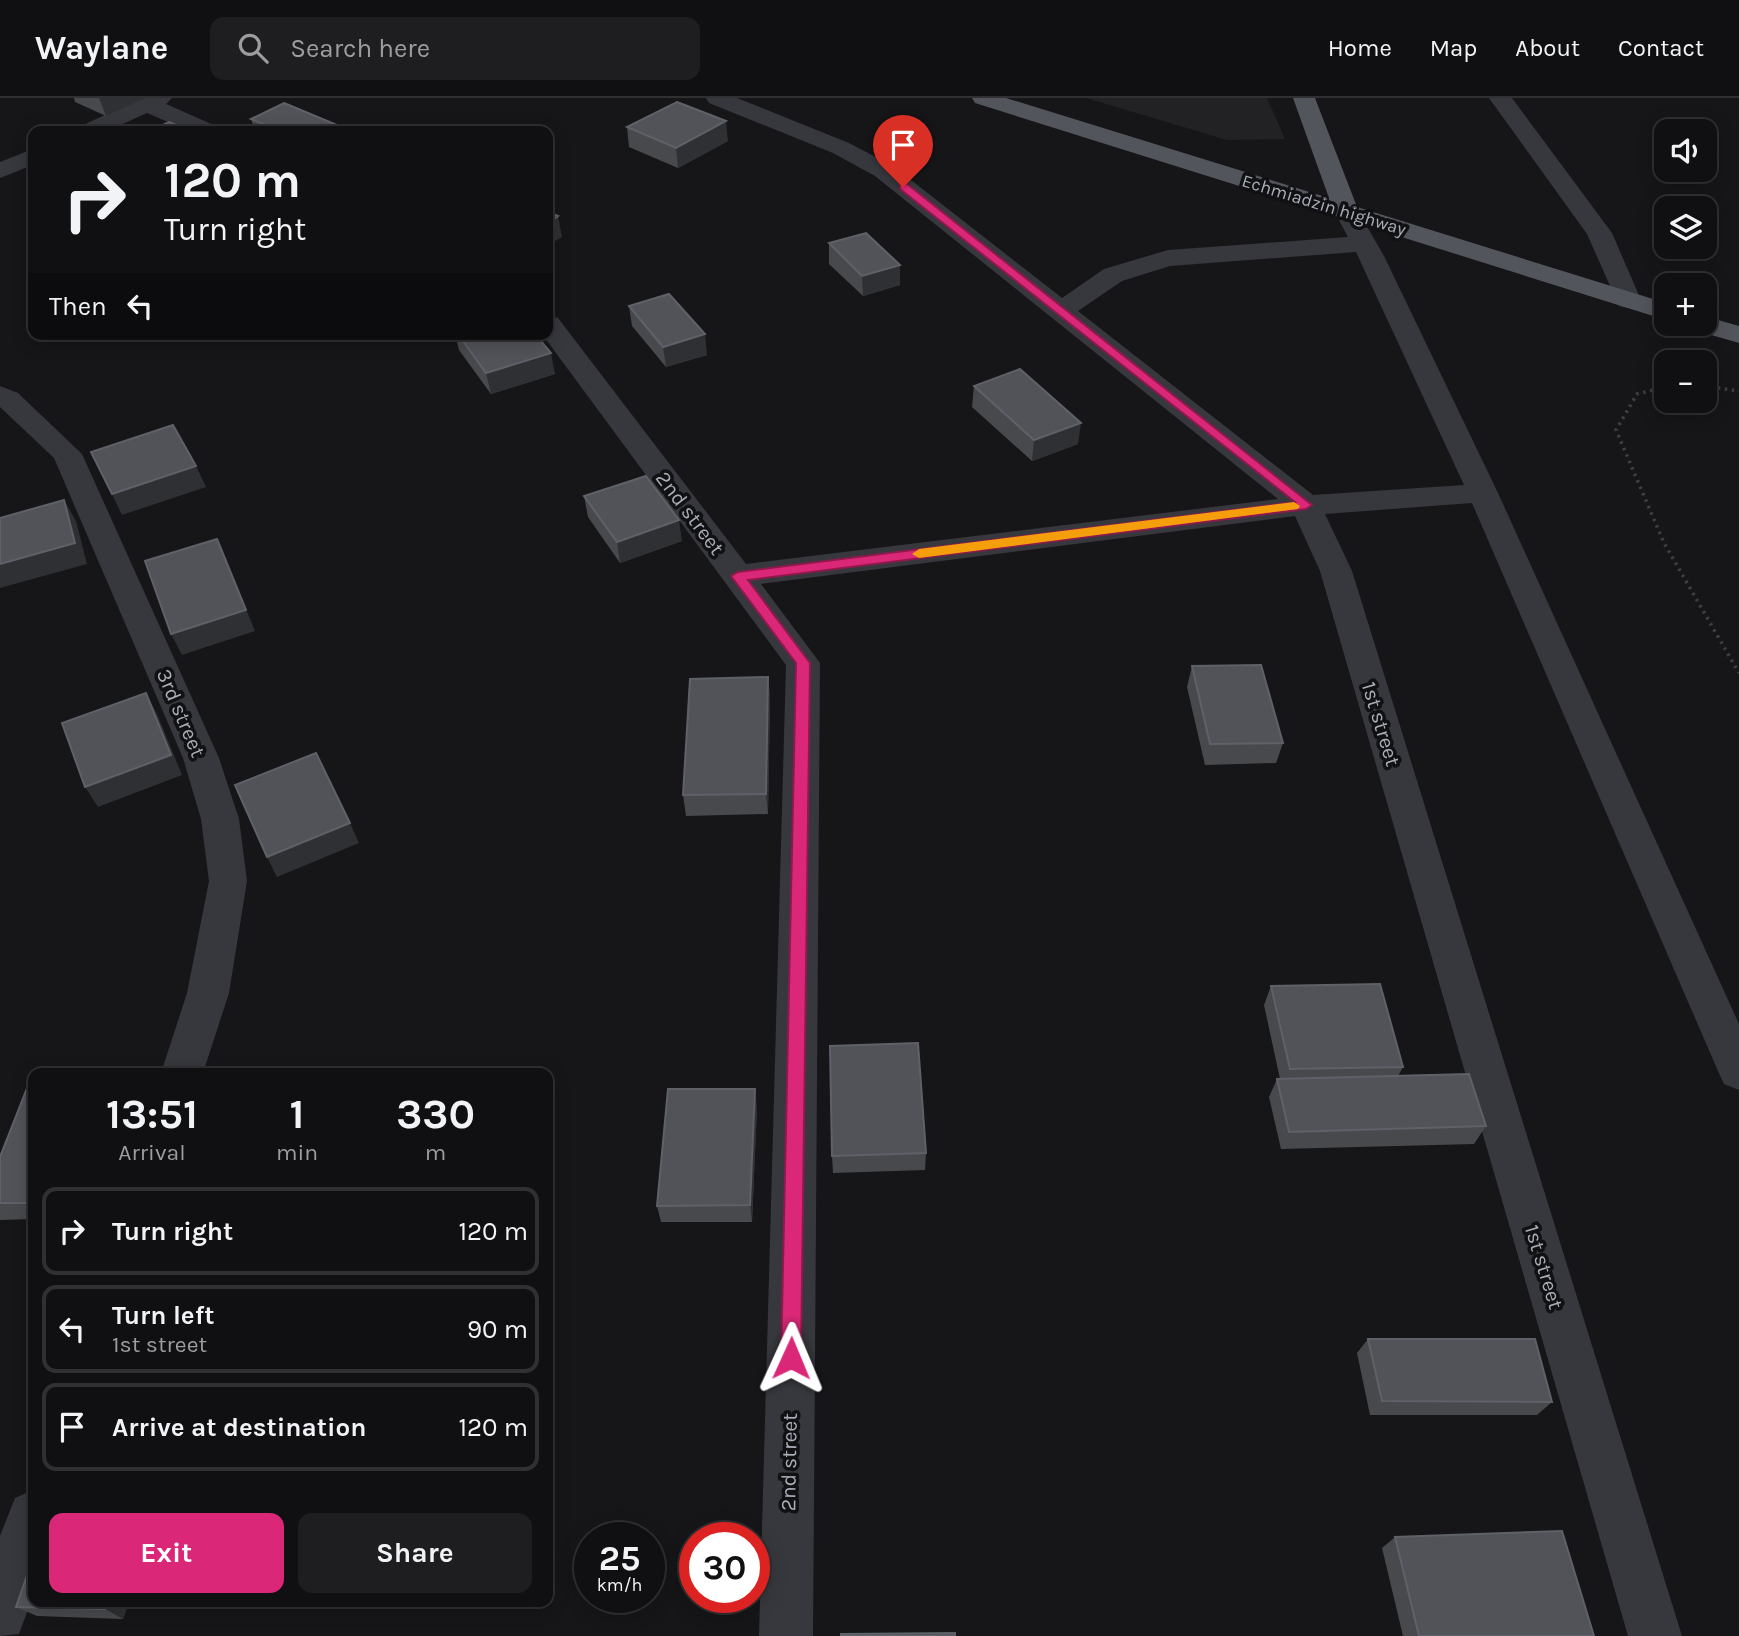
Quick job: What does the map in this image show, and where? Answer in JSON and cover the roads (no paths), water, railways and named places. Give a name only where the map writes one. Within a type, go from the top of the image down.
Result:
[{"type":"main road","name":"Echmiadzin highway","points":[[983,98],[1346,211]]},
{"type":"main road","points":[[1304,98],[1346,211]]},
{"type":"main road","name":"Echmiadzin highway","points":[[1377,235],[1483,254],[1654,308]]},
{"type":"main road","points":[[1717,328],[1739,334]]},
{"type":"street","name":"1st street","points":[[717,98],[841,148],[884,171],[1306,505],[1336,571],[1655,1636]]},
{"type":"street","points":[[1500,98],[1599,233],[1628,300]]},
{"type":"street","points":[[100,126],[155,101],[199,126]]},
{"type":"street","points":[[0,171],[28,158]]},
{"type":"street","points":[[1346,211],[1377,235],[1483,492],[1739,1071]]},
{"type":"street","points":[[1061,311],[1113,275],[1168,258],[1377,235]]},
{"type":"street","name":"2nd street","points":[[553,331],[803,663],[786,1636]]},
{"type":"street","name":"3rd street","points":[[0,395],[8,399],[67,454],[201,758],[220,819],[228,881],[208,993],[184,1068]]},
{"type":"street","points":[[738,576],[1306,505],[1483,492]]},
{"type":"street","points":[[0,1615],[28,1531]]}]
